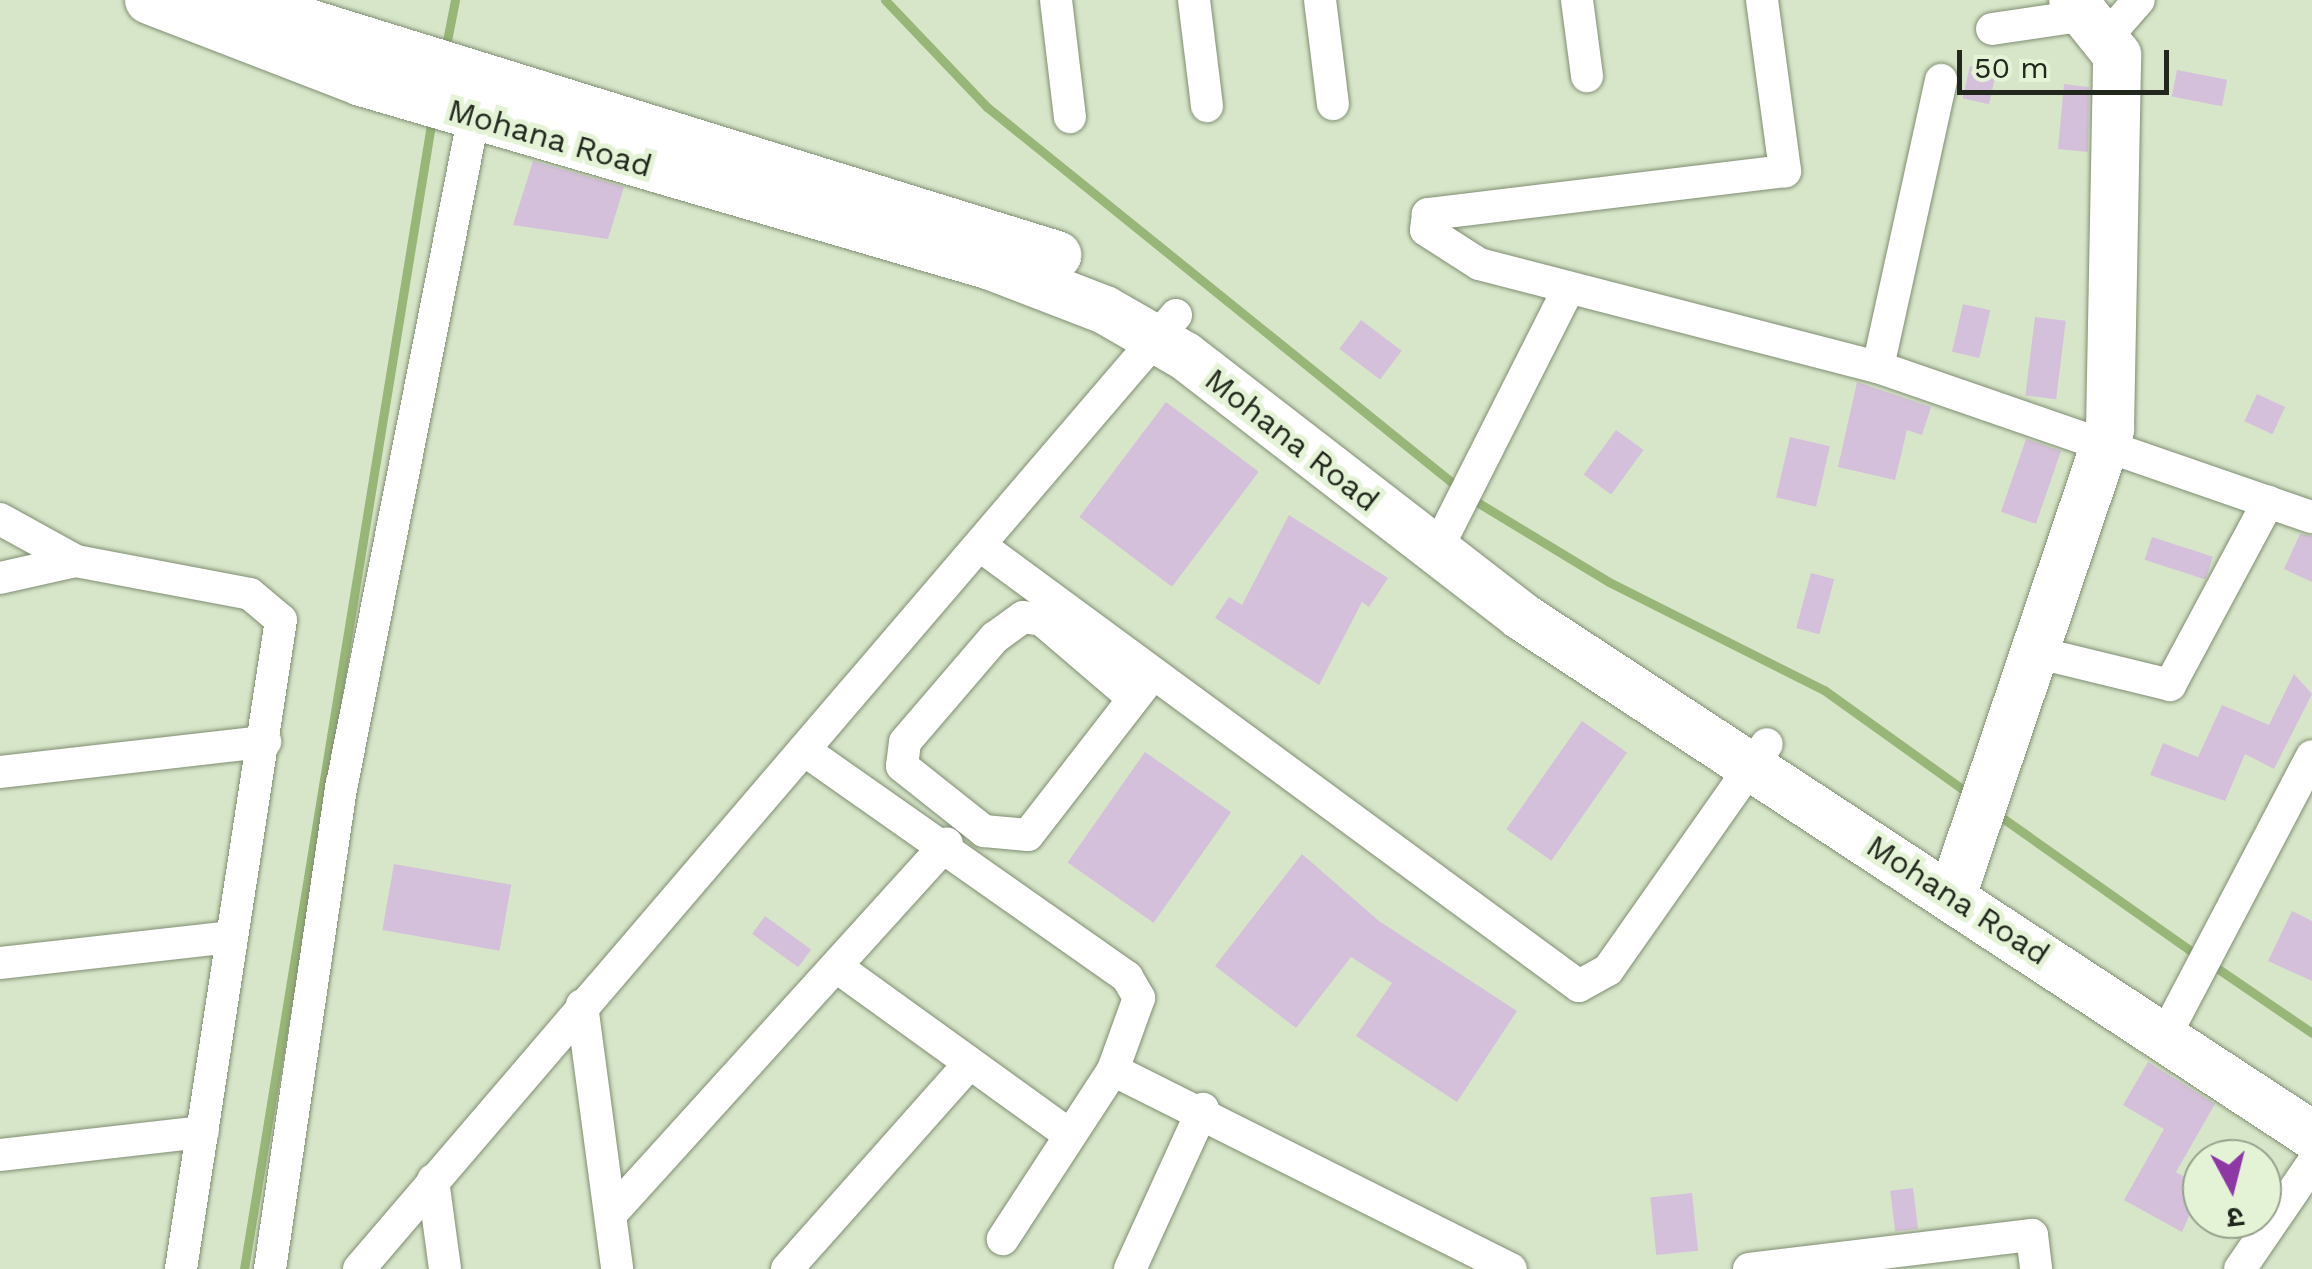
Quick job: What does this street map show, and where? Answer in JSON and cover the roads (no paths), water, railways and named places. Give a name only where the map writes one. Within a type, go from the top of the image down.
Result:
[{"type":"street","name":"Mohana Road","points":[[234,0],[964,221],[1098,272],[1168,326],[1455,520],[1760,757],[1956,883],[2179,1010],[2312,1102]]},
{"type":"street","points":[[1056,0],[1070,118]]},
{"type":"street","points":[[1194,0],[1207,106]]},
{"type":"street","points":[[1320,0],[1333,104]]},
{"type":"street","points":[[1577,0],[1587,76]]},
{"type":"street","points":[[1762,0],[1787,155],[1780,174],[1424,216],[1426,230],[1470,260],[1878,367],[2312,517]]},
{"type":"street","name":"Mohana Road","points":[[171,5],[474,116],[991,266],[1168,326]]},
{"type":"street","points":[[1956,883],[2039,653],[2107,444],[2117,56],[2102,12],[1992,29]]},
{"type":"street","points":[[1878,367],[1942,80]]},
{"type":"street","points":[[270,1269],[342,784],[474,116]]},
{"type":"street","points":[[1455,520],[1568,288]]},
{"type":"street","points":[[359,1269],[1168,326]]},
{"type":"street","points":[[2039,653],[2170,685],[2268,502]]},
{"type":"street","points":[[0,519],[76,561],[250,594],[276,608],[283,640],[230,937],[181,1269]]},
{"type":"street","points":[[982,547],[1143,685]]},
{"type":"street","points":[[0,578],[76,561]]},
{"type":"street","points":[[1143,685],[1028,835],[1014,840],[984,831],[902,766],[905,742],[1023,618],[1042,620],[1143,685],[1580,986],[1608,970],[1760,757]]},
{"type":"street","points":[[0,772],[265,742]]},
{"type":"street","points":[[804,750],[947,844],[1135,988],[1140,1009],[1113,1070],[1003,1239]]},
{"type":"street","points":[[2179,1010],[2312,756]]},
{"type":"street","points":[[612,1214],[841,970],[947,844]]},
{"type":"street","points":[[0,963],[230,937]]},
{"type":"street","points":[[841,970],[967,1066],[1070,1135]]},
{"type":"street","points":[[582,1005],[617,1269]]},
{"type":"street","name":"Mohana Road","points":[[2179,1010],[2312,1134]]},
{"type":"street","points":[[787,1269],[967,1066]]},
{"type":"street","points":[[1113,1070],[1203,1108],[1511,1269]]},
{"type":"street","points":[[1130,1269],[1203,1108]]},
{"type":"street","points":[[0,1155],[203,1132]]},
{"type":"street","points":[[2240,1269],[2312,1164]]},
{"type":"street","points":[[433,1180],[444,1269]]},
{"type":"street","points":[[1749,1269],[2032,1236],[2036,1269]]},
{"type":"waterway","points":[[445,51],[455,0]]},
{"type":"waterway","points":[[885,0],[987,107],[1460,489]]},
{"type":"waterway","points":[[244,1269],[432,119]]},
{"type":"waterway","points":[[1472,499],[1609,582],[1824,690],[1969,794]]},
{"type":"waterway","points":[[1994,812],[2198,956]]},
{"type":"waterway","points":[[2211,964],[2312,1033]]}]
